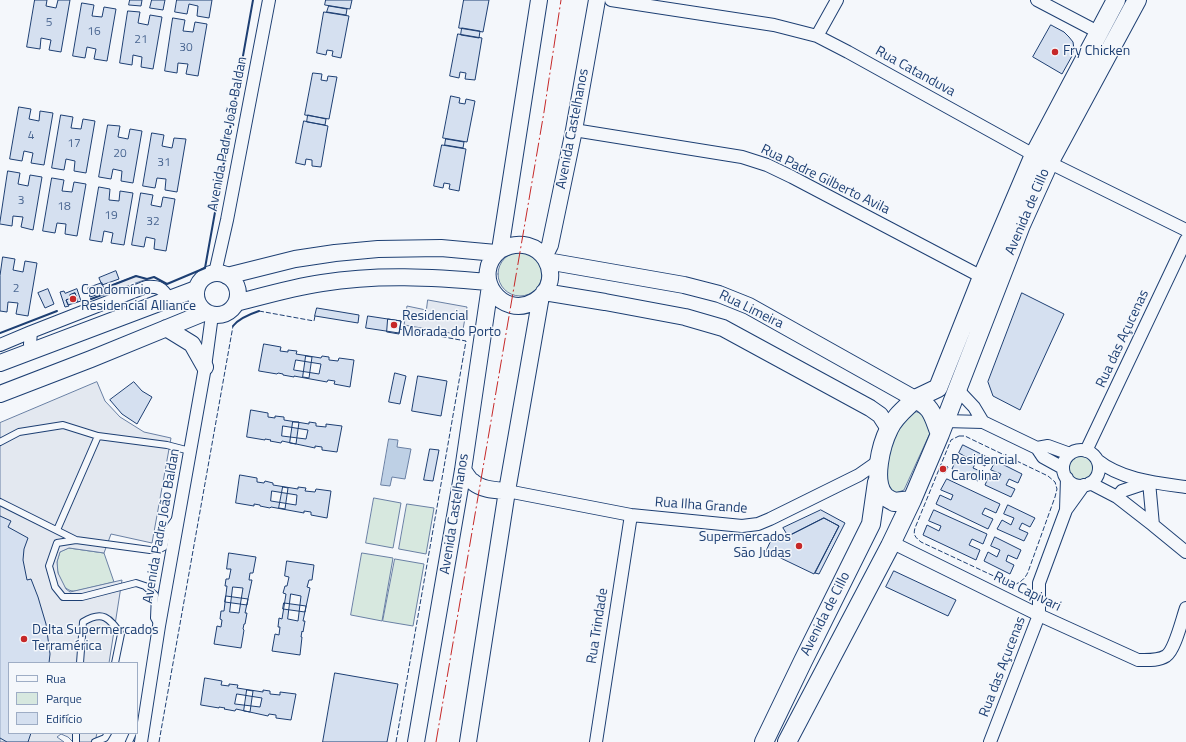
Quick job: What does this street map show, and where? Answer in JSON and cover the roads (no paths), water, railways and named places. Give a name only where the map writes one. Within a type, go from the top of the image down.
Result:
[{"type":"main road","name":"Avenida de Cillo","points":[[764,742],[871,524],[879,461],[889,429],[900,413],[915,399],[938,388],[982,277],[1041,159],[1098,32],[1116,0]]},
{"type":"main road","name":"Avenida de Cillo","points":[[792,740],[912,500],[958,390],[1012,247],[1041,159],[1137,0]]},
{"type":"main road","points":[[915,399],[928,406],[943,427]]},
{"type":"main road","points":[[877,482],[884,496],[894,502],[912,500]]},
{"type":"street","name":"Avenida Padre João Baldan","points":[[221,274],[227,220],[269,0]]},
{"type":"street","name":"Avenida Castelhanos","points":[[416,742],[462,470],[489,284],[487,275],[489,266],[498,251],[539,0]]},
{"type":"street","name":"Avenida Castelhanos","points":[[545,259],[550,245],[574,130],[597,0]]},
{"type":"street","name":"Rua Catanduva","points":[[611,0],[774,25],[817,36],[1041,159],[1186,230]]},
{"type":"street","points":[[817,36],[837,0]]},
{"type":"street","points":[[1037,0],[1098,32]]},
{"type":"street","name":"Rua Padre Gilberto Avila","points":[[574,130],[742,157],[767,165],[982,277]]},
{"type":"street","name":"Rua das Açucenas","points":[[1086,451],[1186,240]]},
{"type":"street","points":[[221,274],[231,279],[237,287],[238,292],[236,303],[229,311],[218,315],[209,313],[202,309],[196,300],[196,289],[202,278],[206,275],[221,274],[295,259],[378,248],[441,248],[498,251],[508,245],[518,244],[527,245],[534,248],[545,259],[549,270],[550,279],[543,294],[507,491],[468,742]]},
{"type":"street","name":"Rua Limeira","points":[[545,259],[684,285],[719,294],[749,306],[915,399]]},
{"type":"street","points":[[236,303],[321,283],[369,278],[401,277],[440,278],[489,284],[493,293],[500,300],[518,306],[527,305],[534,302],[543,294]]},
{"type":"street","points":[[0,345],[146,287],[156,286],[165,292],[169,299]]},
{"type":"street","points":[[0,363],[196,289]]},
{"type":"street","name":"Rua Limeira","points":[[543,294],[605,302],[685,317],[723,328],[870,408],[880,415],[889,429]]},
{"type":"street","name":"Avenida Padre João Baldan","points":[[141,742],[141,722],[180,513],[205,367],[209,313]]},
{"type":"street","points":[[0,394],[166,328],[209,313]]},
{"type":"street","points":[[166,328],[192,344],[205,367]]},
{"type":"street","points":[[31,332],[30,344],[32,351]]},
{"type":"street","points":[[958,390],[974,407],[983,422]]},
{"type":"street","points":[[943,427],[983,422],[1037,448],[1043,457],[1065,473],[1076,485],[1087,484],[1116,497],[1154,525],[1186,552]]},
{"type":"street","points":[[1037,448],[1048,446],[1070,454]]},
{"type":"street","points":[[1065,473],[1064,463],[1070,454],[1075,451],[1086,451],[1091,453],[1097,460],[1108,468],[1149,482],[1186,487]]},
{"type":"street","points":[[1087,484],[1097,475],[1099,470],[1097,460]]},
{"type":"street","name":"Rua Ilha Grande","points":[[507,491],[631,515],[742,526],[758,524],[859,475],[879,461]]},
{"type":"street","points":[[462,470],[471,482],[492,489],[507,491]]},
{"type":"street","name":"Rua das Açucenas","points":[[1065,473],[1066,510]]},
{"type":"street","points":[[1116,497],[1122,491],[1149,482]]},
{"type":"street","points":[[1149,482],[1154,525]]},
{"type":"street","name":"Rua das Açucenas","points":[[990,742],[1040,615],[1039,583],[1066,510],[1087,484]]},
{"type":"street","name":"Rua Trindade","points":[[596,742],[631,515]]},
{"type":"street","name":"Rua Capivari","points":[[892,542],[1040,615],[1138,660],[1152,660],[1166,656],[1174,644],[1186,608]]},
{"type":"lane","points":[[0,442],[19,432],[63,425],[98,436],[167,445],[190,451]]},
{"type":"lane","points":[[57,530],[98,436]]},
{"type":"lane","points":[[0,502],[76,540]]},
{"type":"lane","points":[[159,626],[154,618],[155,594],[145,586],[136,583],[82,597],[63,597],[54,587],[49,566],[58,543],[76,540],[158,550],[164,547],[168,529],[180,513]]},
{"type":"lane","points":[[80,662],[83,622],[92,617],[102,617],[109,619],[120,634],[115,662]]},
{"type":"lane","points":[[95,742],[105,738],[107,734]]},
{"type":"water","points":[[389,439],[398,440],[397,447],[411,449],[405,479],[392,477],[390,486],[381,485]]},
{"type":"place","name":"Fry Chicken","points":[[1055,52]]},
{"type":"place","name":"Condomínio Residencial Alliance","points":[[73,299]]},
{"type":"place","name":"Residencial Morada do Porto","points":[[394,325]]},
{"type":"place","name":"Residencial Carolina","points":[[943,469]]},
{"type":"place","name":"Supermercados São Judas","points":[[799,546]]},
{"type":"place","name":"Delta Supermercados Terramérica","points":[[24,639]]}]
